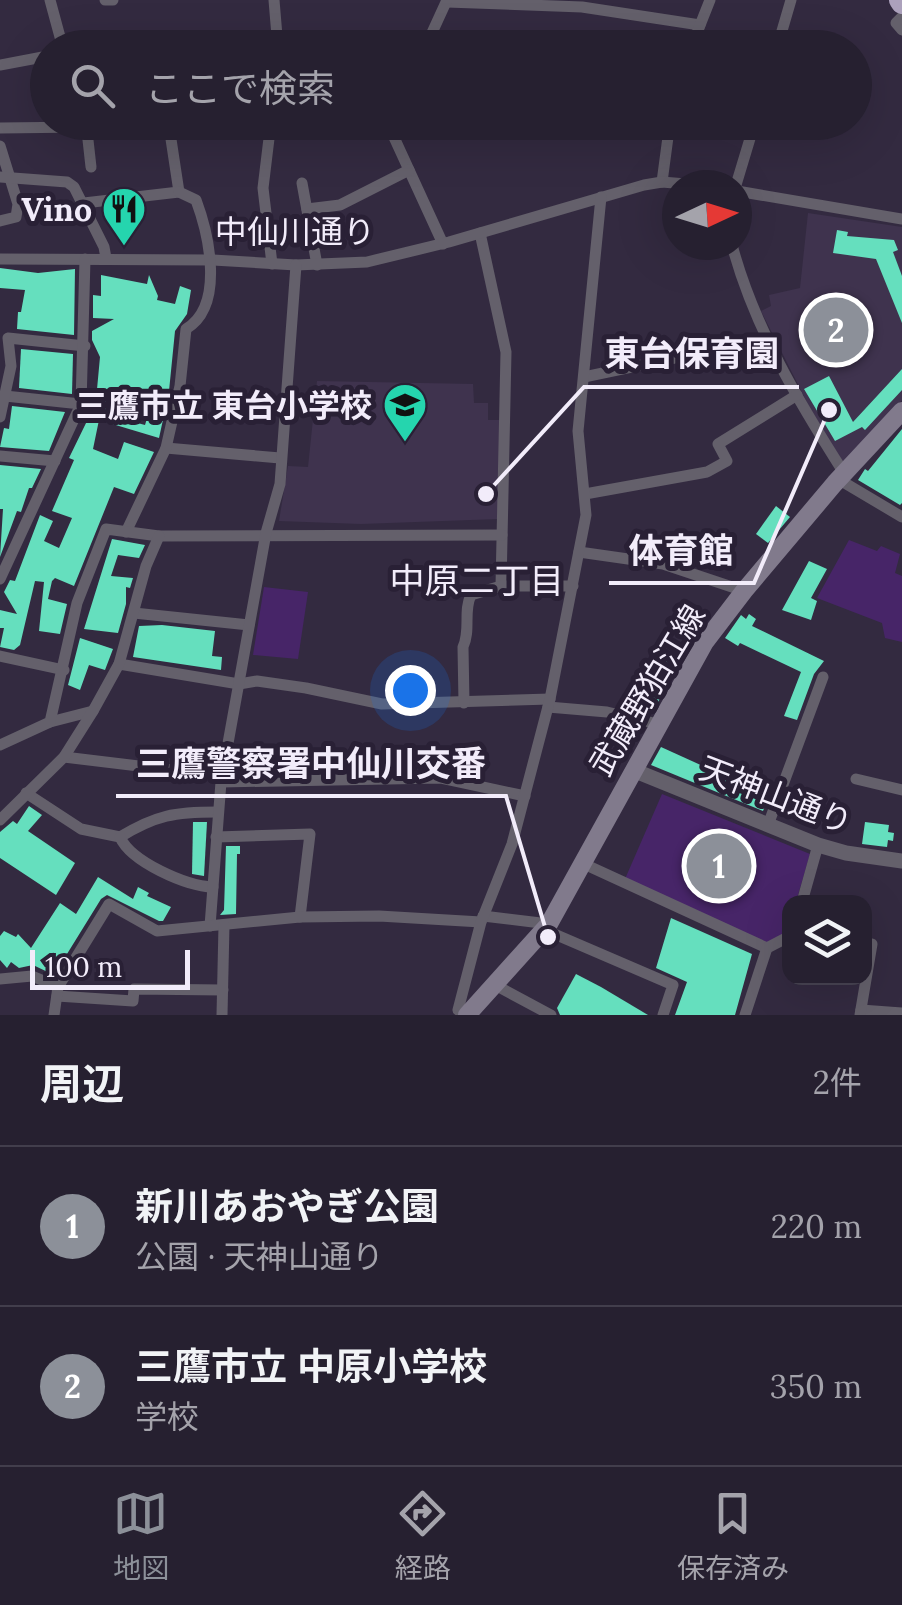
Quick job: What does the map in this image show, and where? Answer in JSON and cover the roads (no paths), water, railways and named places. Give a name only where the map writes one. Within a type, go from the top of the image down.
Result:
[{"type":"main road","name":"武蔵野狛江線","points":[[466,1015],[547,927],[706,642],[841,476],[902,411]]},
{"type":"street","points":[[50,0],[58,30]]},
{"type":"street","points":[[274,0],[276,30]]},
{"type":"street","points":[[698,30],[710,0]]},
{"type":"street","points":[[782,30],[791,0]]},
{"type":"street","points":[[434,30],[447,1],[582,7],[700,25]]},
{"type":"street","points":[[902,16],[896,22],[902,30]]},
{"type":"street","points":[[0,65],[30,59]]},
{"type":"street","points":[[0,128],[30,127]]},
{"type":"street","points":[[88,140],[91,167]]},
{"type":"street","points":[[171,140],[179,192]]},
{"type":"street","points":[[269,140],[263,188],[272,264]]},
{"type":"street","points":[[396,140],[443,244]]},
{"type":"street","points":[[664,170],[668,140]]},
{"type":"street","points":[[741,170],[749,140]]},
{"type":"street","points":[[0,146],[6,177],[18,204],[16,217],[0,221]]},
{"type":"street","points":[[307,209],[340,205],[409,170]]},
{"type":"street","points":[[6,177],[74,186],[104,246],[106,258]]},
{"type":"street","name":"中仙川通り","points":[[0,259],[213,260],[296,265],[367,262],[662,182]]},
{"type":"street","points":[[302,183],[317,265]]},
{"type":"street","points":[[752,191],[902,219]]},
{"type":"street","points":[[84,202],[179,192],[196,200],[213,260],[203,311],[196,324],[186,329],[180,386],[166,448],[126,532]]},
{"type":"street","points":[[466,1015],[458,1010],[482,919],[512,844],[525,796],[549,703],[586,515],[578,431],[601,197]]},
{"type":"street","points":[[480,233],[506,352],[501,586]]},
{"type":"street","points":[[0,580],[81,404],[85,259]]},
{"type":"street","points":[[737,260],[766,339],[841,476],[902,516]]},
{"type":"street","points":[[222,1015],[213,887],[217,812],[266,533],[280,484],[296,265]]},
{"type":"street","points":[[0,418],[11,366],[8,338],[85,346]]},
{"type":"street","points":[[584,376],[766,339]]},
{"type":"street","points":[[585,494],[707,472],[727,461],[718,444],[797,394]]},
{"type":"street","points":[[6,396],[81,404]]},
{"type":"street","points":[[166,448],[280,458]]},
{"type":"street","points":[[0,456],[55,461]]},
{"type":"street","points":[[50,722],[77,604],[106,530],[159,536],[502,535]]},
{"type":"street","points":[[0,820],[64,758],[93,711],[119,664],[146,566],[159,536]]},
{"type":"street","points":[[579,552],[663,564],[744,591]]},
{"type":"street","points":[[464,703],[463,647],[471,595],[501,586],[572,586]]},
{"type":"street","points":[[134,612],[249,625]]},
{"type":"street","points":[[0,656],[64,670]]},
{"type":"street","points":[[119,664],[239,684],[258,682],[306,688],[382,704],[549,703],[658,724]]},
{"type":"street","points":[[768,825],[823,677]]},
{"type":"street","points":[[0,745],[50,722],[93,711]]},
{"type":"street","points":[[64,758],[221,779],[442,778],[525,796]]},
{"type":"street","name":"天神山通り","points":[[633,770],[818,845],[902,861]]},
{"type":"street","points":[[856,779],[902,790]]},
{"type":"street","points":[[26,793],[81,829],[120,837],[149,819],[186,812],[217,812]]},
{"type":"street","points":[[216,837],[310,834],[300,917]]},
{"type":"street","points":[[120,837],[126,850],[192,886],[213,887]]},
{"type":"street","points":[[804,895],[818,845]]},
{"type":"street","points":[[584,864],[767,948]]},
{"type":"street","points":[[54,1015],[58,992],[110,904],[157,931],[300,917],[482,919],[547,927],[673,985],[663,1015]]},
{"type":"street","points":[[746,1015],[767,948],[782,940]]},
{"type":"street","points":[[0,979],[32,976],[58,992],[134,1002],[134,988],[223,990]]},
{"type":"street","points":[[865,985],[860,1012],[902,1013]]},
{"type":"street","points":[[495,986],[550,1015]]},
{"type":"place","name":"Vino","points":[[124,247]]},
{"type":"place","name":"三鷹市立 中原小学校","points":[[836,330]]},
{"type":"place","name":"体育館","points":[[829,410]]},
{"type":"place","name":"三鷹市立 東台小学校","points":[[405,443]]},
{"type":"place","name":"東台保育園","points":[[486,494]]},
{"type":"place","name":"新川あおやぎ公園","points":[[719,866]]},
{"type":"place","name":"三鷹警察署中仙川交番","points":[[548,937]]},
{"type":"district","name":"中原二丁目","points":[[477,580]]}]
